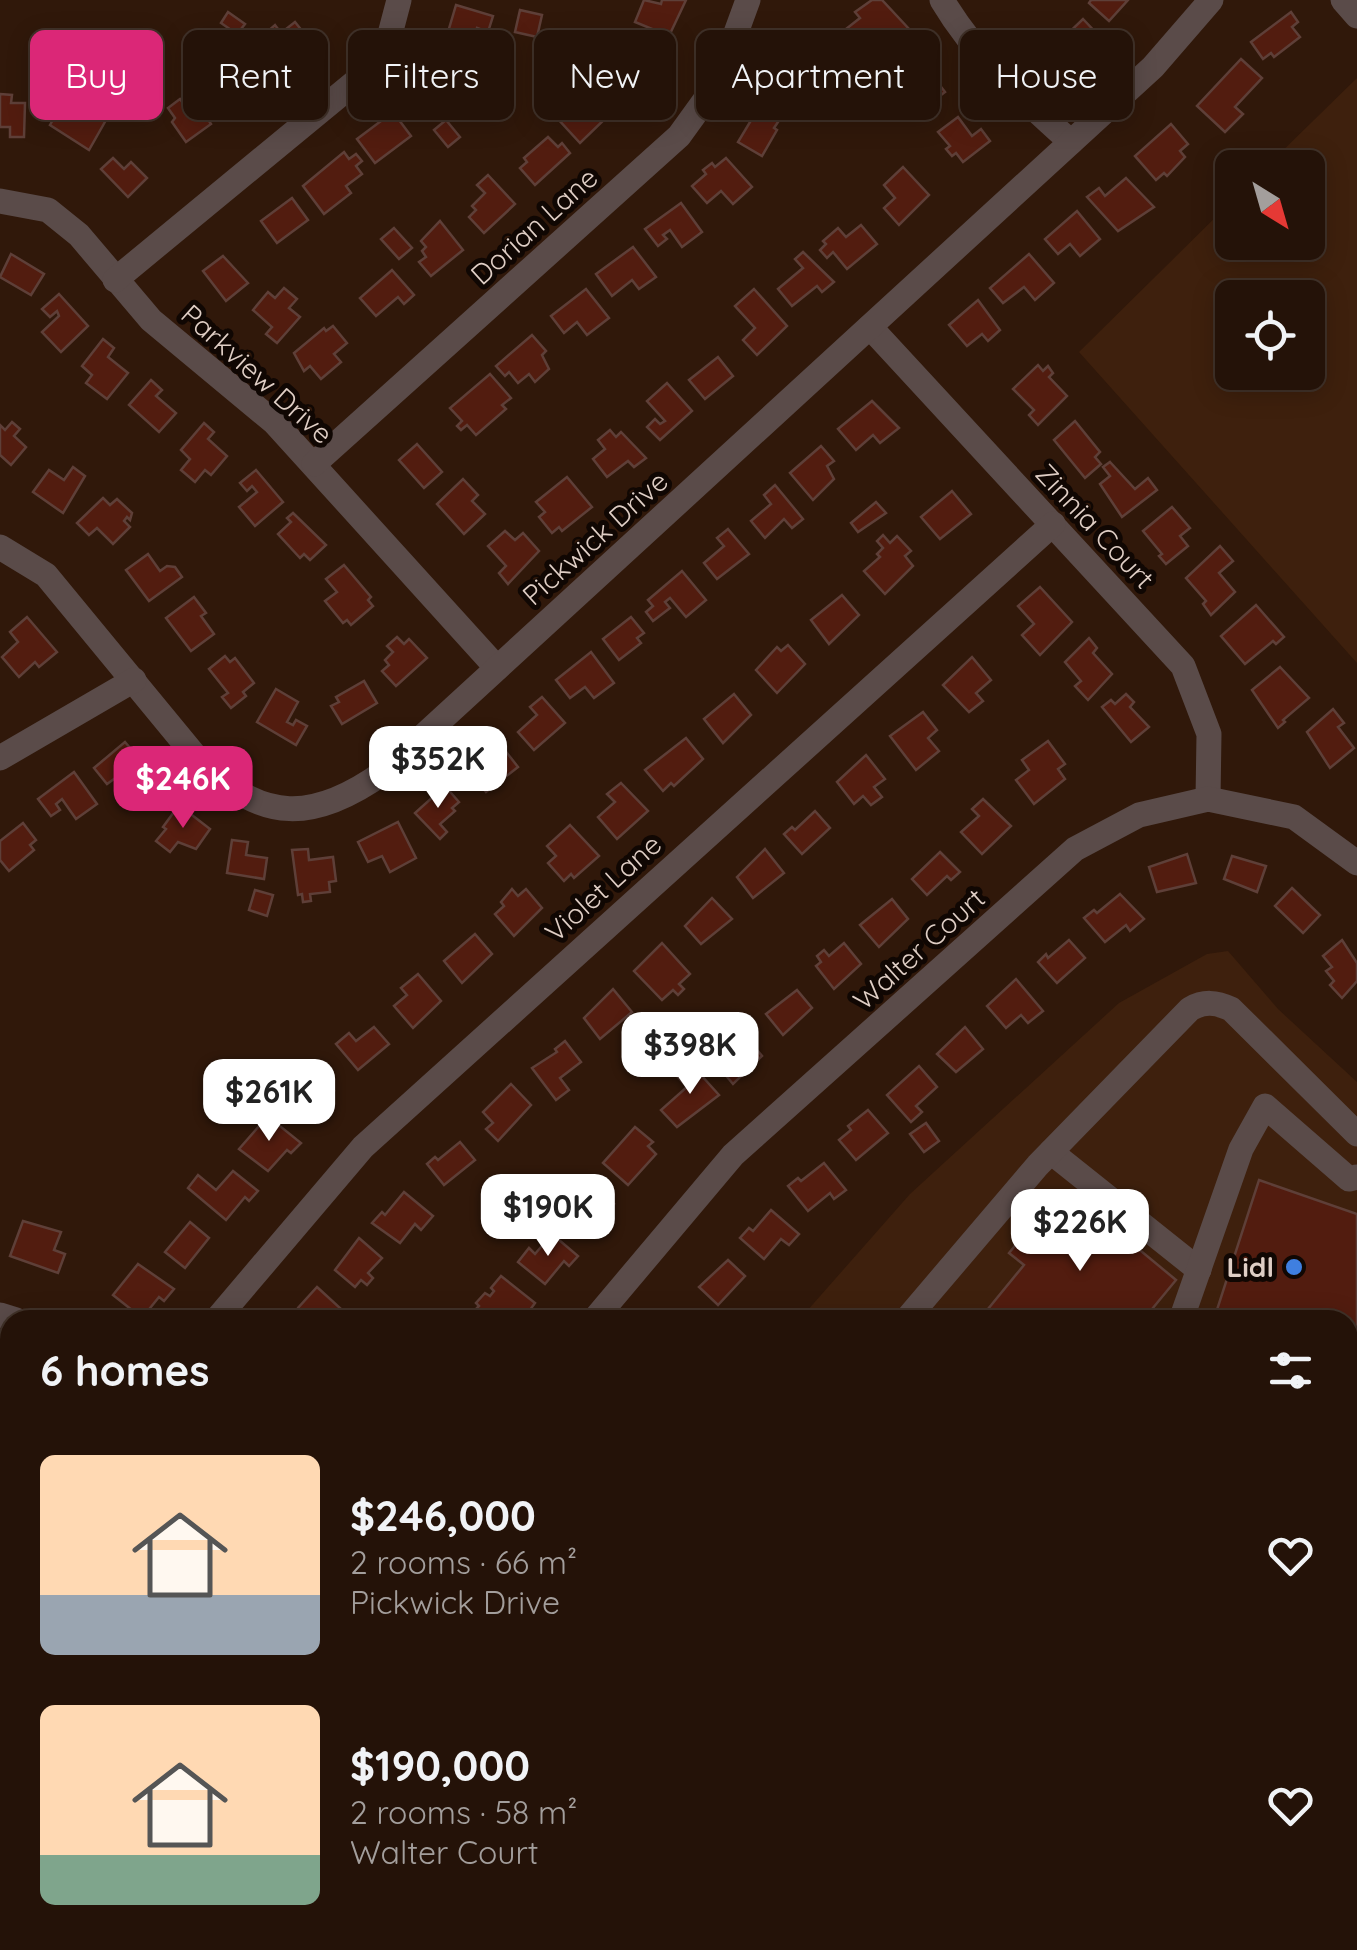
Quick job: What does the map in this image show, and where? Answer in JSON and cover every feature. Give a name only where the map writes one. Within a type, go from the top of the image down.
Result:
[{"type":"street","points":[[115,280],[364,74],[389,38],[399,0]]},
{"type":"street","name":"Dorian Lane","points":[[314,464],[679,136],[718,82],[748,0]]},
{"type":"street","points":[[942,0],[961,32],[1004,82],[1071,142]]},
{"type":"street","name":"Pickwick Drive","points":[[0,547],[46,575],[200,762],[226,787],[285,809],[325,806],[352,794],[384,772],[1071,142],[1152,67],[1211,0]]},
{"type":"street","points":[[1343,0],[1357,16]]},
{"type":"street","name":"Parkview Drive","points":[[0,201],[48,210],[79,235],[151,320],[275,423],[497,668]]},
{"type":"street","name":"Zinnia Court","points":[[870,327],[1183,666],[1209,734],[1208,798]]},
{"type":"street","name":"Violet Lane","points":[[224,1310],[363,1147],[1052,524]]},
{"type":"street","points":[[0,758],[134,680]]},
{"type":"street","name":"Walter Court","points":[[602,1310],[733,1155],[1075,850],[1139,815],[1208,798],[1294,817],[1357,863]]},
{"type":"street","points":[[915,1310],[1051,1152],[1199,1004],[1218,1002],[1230,1008],[1357,1134]]},
{"type":"street","points":[[1185,1310],[1241,1149],[1264,1106],[1332,1167],[1349,1179],[1357,1177]]},
{"type":"street","points":[[1051,1152],[1199,1270]]},
{"type":"shaded area","points":[[1357,78],[1357,663],[1079,352],[1215,218],[1215,260],[1325,260],[1325,150],[1283,150]]},
{"type":"shaded area","points":[[1228,951],[1278,1009],[1357,1082],[1357,1310],[808,1310],[910,1194],[1119,1003],[1207,954]]},
{"type":"building","points":[[644,0],[661,4],[662,0],[686,0],[672,30],[654,30],[635,22]]},
{"type":"building","points":[[872,0],[882,0],[910,30],[847,30],[860,18],[855,12]]},
{"type":"building","points":[[1128,0],[1109,21],[1089,3]]},
{"type":"building","points":[[456,5],[493,16],[489,30],[449,30]]},
{"type":"building","points":[[520,10],[542,15],[534,36],[515,32]]},
{"type":"building","points":[[228,12],[245,24],[240,30],[231,30],[221,23]]},
{"type":"building","points":[[1291,12],[1298,22],[1292,27],[1300,37],[1274,57],[1271,53],[1263,59],[1251,42]]},
{"type":"building","points":[[1083,19],[1093,30],[1072,30]]},
{"type":"building","points":[[295,22],[301,30],[285,30]]},
{"type":"building","points":[[1241,59],[1262,78],[1235,107],[1243,114],[1225,132],[1197,106]]},
{"type":"building","points":[[0,94],[12,95],[11,103],[25,103],[24,137],[10,137],[10,127],[0,127]]},
{"type":"building","points":[[180,99],[183,120],[208,120],[211,124],[186,142],[172,122],[175,118],[168,108]]},
{"type":"building","points":[[958,117],[972,136],[981,129],[990,141],[963,162],[946,149],[950,146],[938,132]]},
{"type":"building","points":[[53,120],[106,120],[89,150],[50,125]]},
{"type":"building","points":[[382,120],[399,120],[411,136],[375,163],[357,139]]},
{"type":"building","points":[[446,120],[460,137],[448,147],[434,130]]},
{"type":"building","points":[[559,120],[604,120],[580,143]]},
{"type":"building","points":[[751,120],[779,120],[762,156],[738,142]]},
{"type":"building","points":[[1171,124],[1188,144],[1180,151],[1185,157],[1167,176],[1164,173],[1156,180],[1135,156]]},
{"type":"building","points":[[548,137],[558,147],[562,143],[570,153],[535,185],[520,168],[527,162],[524,158]]},
{"type":"building","points":[[344,152],[349,159],[356,154],[362,161],[356,166],[362,174],[346,186],[351,193],[324,214],[303,186]]},
{"type":"building","points":[[113,158],[124,169],[131,162],[147,178],[128,197],[101,169]]},
{"type":"building","points":[[726,158],[752,187],[733,204],[721,191],[707,203],[692,186],[706,174],[703,170]]},
{"type":"building","points":[[903,167],[929,195],[899,225],[884,208],[895,198],[884,185]]},
{"type":"building","points":[[488,175],[515,204],[484,233],[469,217],[476,210],[472,206],[485,193],[477,185]]},
{"type":"building","points":[[1126,178],[1154,207],[1118,231],[1087,197],[1099,188],[1105,196]]},
{"type":"building","points":[[292,198],[308,220],[277,243],[261,221]]},
{"type":"building","points":[[681,203],[702,232],[682,247],[670,230],[658,246],[645,229]]},
{"type":"building","points":[[1077,211],[1100,239],[1080,256],[1070,244],[1058,254],[1045,239]]},
{"type":"building","points":[[440,221],[463,250],[431,276],[419,262],[426,257],[421,241]]},
{"type":"building","points":[[861,225],[877,244],[847,269],[833,252],[827,258],[820,250],[826,244],[823,241],[838,228],[846,237]]},
{"type":"building","points":[[394,228],[412,248],[399,259],[381,239]]},
{"type":"building","points":[[633,247],[656,277],[639,289],[632,280],[612,296],[596,274]]},
{"type":"building","points":[[803,252],[834,282],[822,292],[817,286],[792,306],[778,289],[803,268],[795,259]]},
{"type":"building","points":[[11,254],[44,274],[31,295],[0,277]]},
{"type":"building","points":[[1029,254],[1054,283],[1035,300],[1024,287],[1003,303],[990,288]]},
{"type":"building","points":[[223,256],[248,283],[226,301],[203,271]]},
{"type":"building","points":[[392,270],[414,295],[404,304],[398,297],[376,316],[360,298]]},
{"type":"building","points":[[284,288],[297,299],[289,308],[300,317],[277,343],[266,334],[272,327],[253,310],[268,292],[275,298]]},
{"type":"building","points":[[586,289],[609,318],[587,335],[577,322],[564,333],[551,316]]},
{"type":"building","points":[[754,289],[787,326],[757,355],[743,340],[755,328],[735,306]]},
{"type":"building","points":[[59,294],[88,326],[61,352],[42,332],[59,316],[57,311],[50,317],[42,309]]},
{"type":"building","points":[[978,300],[1000,330],[988,341],[982,334],[967,346],[949,325]]},
{"type":"building","points":[[333,326],[347,343],[334,354],[341,362],[321,379],[310,366],[304,371],[294,353],[324,328],[326,331]]},
{"type":"building","points":[[532,335],[546,351],[542,355],[549,369],[535,382],[529,374],[518,383],[509,372],[505,376],[496,366]]},
{"type":"building","points":[[103,339],[114,348],[108,357],[128,373],[107,399],[86,383],[92,375],[82,366]]},
{"type":"building","points":[[718,357],[733,376],[705,399],[689,380]]},
{"type":"building","points":[[1038,365],[1043,371],[1048,366],[1053,373],[1049,377],[1067,396],[1038,425],[1029,415],[1034,410],[1013,389]]},
{"type":"building","points":[[490,374],[511,398],[502,405],[506,409],[476,435],[467,425],[461,430],[457,426],[462,421],[450,408]]},
{"type":"building","points":[[151,380],[162,390],[156,396],[176,413],[159,432],[129,405]]},
{"type":"building","points":[[667,383],[692,411],[660,440],[647,427],[655,419],[660,424],[665,421],[647,401]]},
{"type":"building","points":[[872,401],[899,428],[880,443],[873,435],[856,450],[838,429]]},
{"type":"building","points":[[1075,421],[1100,452],[1095,457],[1101,464],[1085,478],[1054,440]]},
{"type":"building","points":[[12,422],[20,429],[14,436],[26,447],[11,465],[0,455],[0,425],[5,430]]},
{"type":"building","points":[[204,423],[214,432],[208,439],[227,456],[211,475],[205,470],[195,482],[181,470],[190,459],[181,450]]},
{"type":"building","points":[[610,430],[616,437],[621,432],[646,458],[634,467],[628,461],[607,477],[593,459],[605,449],[598,440]]},
{"type":"building","points":[[417,444],[442,472],[424,488],[399,460]]},
{"type":"building","points":[[821,446],[834,461],[827,466],[834,479],[813,500],[790,473]]},
{"type":"building","points":[[1110,462],[1135,489],[1148,478],[1157,490],[1122,517],[1100,484],[1110,476],[1103,467]]},
{"type":"building","points":[[73,467],[85,476],[63,513],[33,492],[49,470],[64,480]]},
{"type":"building","points":[[256,470],[283,502],[255,526],[239,507],[257,492],[252,486],[247,491],[240,483]]},
{"type":"building","points":[[567,477],[592,507],[562,531],[559,527],[552,533],[539,517],[545,512],[536,502]]},
{"type":"building","points":[[463,479],[478,495],[472,501],[485,514],[464,534],[437,504]]},
{"type":"building","points":[[775,485],[803,519],[792,528],[784,519],[765,538],[751,521],[771,504],[764,495]]},
{"type":"building","points":[[952,491],[971,514],[940,539],[921,517]]},
{"type":"building","points":[[103,498],[110,505],[117,499],[132,513],[130,520],[127,517],[124,521],[130,527],[113,544],[97,528],[89,535],[77,523]]},
{"type":"building","points":[[876,502],[886,513],[858,532],[851,523]]},
{"type":"building","points":[[1172,507],[1190,528],[1180,536],[1188,546],[1166,564],[1143,531]]},
{"type":"building","points":[[293,513],[326,545],[310,560],[304,554],[300,558],[278,534],[291,522],[287,518]]},
{"type":"building","points":[[728,529],[749,554],[717,579],[704,563],[724,546],[717,538]]},
{"type":"building","points":[[505,531],[515,540],[523,533],[539,551],[508,584],[499,573],[506,566],[488,546]]},
{"type":"building","points":[[883,535],[890,543],[897,536],[911,551],[905,556],[913,566],[885,594],[864,571],[880,557],[877,554],[883,548],[877,541]]},
{"type":"building","points":[[1220,546],[1233,561],[1219,573],[1235,592],[1211,615],[1203,604],[1206,601],[1186,578]]},
{"type":"building","points":[[148,554],[160,571],[167,566],[175,567],[182,577],[149,601],[126,570]]},
{"type":"building","points":[[344,565],[371,597],[368,600],[373,606],[351,625],[347,620],[343,623],[325,601],[337,592],[326,579]]},
{"type":"building","points":[[682,571],[706,600],[686,617],[670,598],[665,602],[670,608],[653,621],[646,612],[653,606],[648,600]]},
{"type":"building","points":[[1040,587],[1072,622],[1040,655],[1022,635],[1034,624],[1018,606]]},
{"type":"building","points":[[842,595],[859,615],[829,644],[811,620]]},
{"type":"building","points":[[194,597],[214,634],[191,651],[166,618]]},
{"type":"building","points":[[1256,605],[1284,637],[1245,664],[1221,636]]},
{"type":"building","points":[[27,617],[57,652],[39,667],[35,662],[19,677],[2,657],[18,642],[10,632]]},
{"type":"building","points":[[631,617],[644,633],[637,638],[641,643],[619,660],[603,639]]},
{"type":"building","points":[[397,637],[404,644],[409,639],[427,658],[396,686],[382,671],[389,665],[385,660],[393,652],[387,646]]},
{"type":"building","points":[[1089,638],[1097,648],[1093,653],[1112,674],[1088,700],[1075,686],[1081,681],[1065,662]]},
{"type":"building","points":[[788,645],[805,664],[777,693],[756,670],[777,647],[781,651]]},
{"type":"building","points":[[591,652],[614,683],[594,698],[585,687],[570,698],[556,680]]},
{"type":"building","points":[[225,656],[230,662],[235,658],[254,683],[231,708],[222,697],[228,693],[209,669]]},
{"type":"building","points":[[972,657],[991,680],[976,693],[983,701],[969,712],[943,685]]},
{"type":"building","points":[[1280,667],[1309,698],[1278,728],[1252,690]]},
{"type":"building","points":[[364,681],[377,703],[342,724],[331,706],[339,702],[336,697]]},
{"type":"building","points":[[276,689],[298,702],[287,722],[293,725],[296,720],[307,726],[296,745],[257,722]]},
{"type":"building","points":[[734,694],[751,715],[723,743],[704,719]]},
{"type":"building","points":[[1126,694],[1134,702],[1130,707],[1149,727],[1131,742],[1102,707],[1111,700],[1115,704]]},
{"type":"building","points":[[542,697],[565,723],[534,750],[518,732],[537,715],[530,707]]},
{"type":"building","points":[[1333,709],[1344,723],[1338,727],[1354,748],[1330,768],[1307,732]]},
{"type":"building","points":[[923,712],[937,730],[928,738],[939,751],[916,770],[890,736]]},
{"type":"building","points":[[686,738],[703,759],[663,791],[645,770]]},
{"type":"building","points":[[496,739],[518,767],[486,792],[471,773],[490,758],[483,749]]},
{"type":"building","points":[[1048,741],[1065,764],[1058,769],[1065,779],[1034,804],[1016,780],[1029,770],[1022,760]]},
{"type":"building","points":[[125,742],[142,762],[117,783],[114,779],[107,784],[94,768]]},
{"type":"building","points":[[866,755],[885,779],[874,787],[882,797],[871,805],[863,796],[854,804],[837,782]]},
{"type":"building","points":[[74,772],[97,804],[76,819],[62,799],[56,804],[60,810],[51,816],[38,799]]},
{"type":"building","points":[[621,783],[648,811],[617,839],[598,817],[615,802],[607,794]]},
{"type":"building","points":[[445,786],[459,802],[440,824],[447,832],[440,839],[415,813]]},
{"type":"building","points":[[983,799],[1011,826],[982,854],[961,832],[979,816],[972,809]]},
{"type":"building","points":[[179,805],[210,829],[196,849],[178,842],[170,852],[156,841]]},
{"type":"building","points":[[815,811],[830,828],[802,854],[784,834],[792,827],[795,830]]},
{"type":"building","points":[[398,822],[416,858],[390,872],[382,856],[368,862],[358,842]]},
{"type":"building","points":[[23,823],[36,840],[30,845],[34,850],[9,871],[0,860],[0,841]]},
{"type":"building","points":[[570,825],[599,856],[574,878],[571,874],[564,881],[548,863],[556,856],[547,846]]},
{"type":"building","points":[[232,840],[248,842],[246,855],[267,858],[264,879],[227,873]]},
{"type":"building","points":[[308,849],[309,860],[333,857],[336,881],[329,882],[330,892],[310,894],[311,901],[303,902],[302,894],[298,895],[292,850]]},
{"type":"building","points":[[765,849],[784,873],[753,898],[737,877]]},
{"type":"building","points":[[940,852],[960,872],[951,880],[947,876],[927,895],[912,879]]},
{"type":"building","points":[[1187,854],[1196,883],[1157,892],[1149,867]]},
{"type":"building","points":[[1232,856],[1266,866],[1257,892],[1224,879]]},
{"type":"building","points":[[1292,888],[1320,915],[1303,933],[1275,906]]},
{"type":"building","points":[[512,889],[518,896],[526,889],[542,908],[514,936],[495,914]]},
{"type":"building","points":[[255,890],[273,895],[267,916],[249,910]]},
{"type":"building","points":[[1120,894],[1144,919],[1130,931],[1126,925],[1105,942],[1084,918],[1094,910],[1097,913]]},
{"type":"building","points":[[712,898],[732,919],[701,944],[685,926]]},
{"type":"building","points":[[892,899],[908,919],[879,947],[860,925]]},
{"type":"building","points":[[475,934],[492,954],[462,983],[444,961]]},
{"type":"building","points":[[1069,940],[1085,958],[1057,983],[1038,962]]},
{"type":"building","points":[[1342,940],[1357,963],[1357,981],[1342,998],[1330,985],[1334,981],[1326,971],[1332,967],[1323,956]]},
{"type":"building","points":[[662,943],[690,974],[679,984],[684,989],[678,995],[673,990],[662,1000],[634,971]]},
{"type":"building","points":[[844,943],[861,964],[834,989],[816,966],[821,962],[817,956],[824,950],[829,956]]},
{"type":"building","points":[[418,974],[441,1001],[413,1028],[394,1006],[407,995],[401,988]]},
{"type":"building","points":[[1016,979],[1043,1011],[1028,1023],[1021,1015],[1006,1028],[987,1006]]},
{"type":"building","points":[[613,989],[632,1012],[600,1039],[584,1018]]},
{"type":"building","points":[[797,990],[812,1008],[783,1035],[766,1014]]},
{"type":"building","points":[[374,1027],[389,1044],[358,1070],[336,1044],[349,1033],[356,1041]]},
{"type":"building","points":[[965,1027],[983,1049],[956,1072],[937,1054]]},
{"type":"building","points":[[750,1033],[756,1041],[752,1044],[762,1056],[733,1084],[713,1060],[728,1047],[724,1042],[733,1036],[737,1041]]},
{"type":"building","points":[[565,1041],[581,1062],[560,1078],[569,1090],[556,1100],[532,1068],[557,1052],[555,1049]]},
{"type":"building","points":[[692,1065],[719,1095],[677,1127],[661,1110],[687,1087],[678,1077]]},
{"type":"building","points":[[919,1066],[937,1087],[916,1106],[922,1112],[911,1122],[887,1095]]},
{"type":"building","points":[[311,1073],[334,1091],[311,1122],[292,1108],[305,1091],[300,1087]]},
{"type":"building","points":[[511,1084],[531,1105],[498,1141],[486,1129],[493,1123],[483,1112]]},
{"type":"building","points":[[868,1110],[888,1133],[856,1160],[839,1140],[851,1130],[848,1126]]},
{"type":"building","points":[[274,1113],[280,1119],[276,1123],[301,1143],[291,1153],[287,1150],[268,1171],[239,1149],[260,1125],[266,1130]]},
{"type":"building","points":[[926,1123],[939,1141],[924,1152],[910,1134]]},
{"type":"building","points":[[635,1127],[653,1142],[648,1146],[656,1154],[628,1185],[603,1163]]},
{"type":"building","points":[[460,1142],[475,1160],[444,1185],[427,1164]]},
{"type":"building","points":[[824,1163],[846,1190],[834,1199],[830,1193],[808,1211],[788,1186]]},
{"type":"building","points":[[233,1171],[258,1191],[249,1201],[245,1197],[226,1220],[188,1188],[198,1175],[216,1190]]},
{"type":"building","name":"Lidl","points":[[1259,1180],[1357,1214],[1357,1310],[1217,1310]]},
{"type":"building","points":[[595,1188],[614,1204],[588,1234],[563,1212],[574,1200],[580,1206]]},
{"type":"building","points":[[404,1192],[433,1216],[421,1230],[415,1224],[400,1243],[372,1223],[382,1212],[385,1215]]},
{"type":"building","points":[[1083,1203],[1176,1280],[1151,1310],[987,1310],[1024,1265],[1009,1253],[1044,1210],[1064,1227]]},
{"type":"building","points":[[771,1210],[799,1234],[789,1245],[781,1239],[764,1259],[740,1238],[749,1228],[753,1231]]},
{"type":"building","points":[[23,1221],[61,1232],[54,1250],[65,1254],[58,1273],[10,1256]]},
{"type":"building","points":[[190,1222],[209,1238],[185,1268],[165,1252]]},
{"type":"building","points":[[552,1234],[578,1256],[569,1266],[564,1261],[545,1284],[518,1262],[529,1248],[535,1254]]},
{"type":"building","points":[[359,1238],[382,1258],[368,1273],[373,1278],[367,1285],[361,1280],[355,1287],[335,1270]]},
{"type":"building","points":[[728,1260],[745,1276],[718,1305],[699,1287]]},
{"type":"building","points":[[138,1264],[174,1289],[164,1301],[159,1297],[148,1310],[132,1310],[113,1295]]},
{"type":"building","points":[[501,1276],[535,1303],[530,1310],[475,1310],[485,1293],[490,1296],[494,1291],[491,1288]]},
{"type":"building","points":[[317,1287],[340,1308],[297,1310]]},
{"type":"place","name":"Lidl","points":[[1294,1267]]}]
